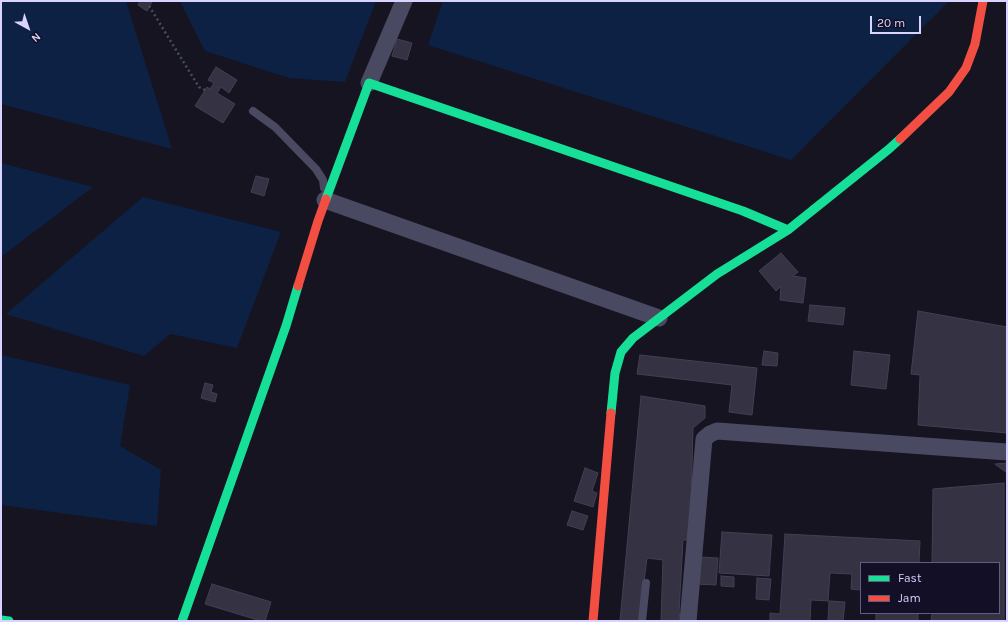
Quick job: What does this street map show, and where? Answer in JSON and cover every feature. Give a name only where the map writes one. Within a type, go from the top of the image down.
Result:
[{"type":"street","points":[[182,621],[286,326],[325,200],[369,83],[404,1]]},
{"type":"street","points":[[593,621],[615,374],[621,352],[633,338],[718,274],[788,230],[889,149],[949,92],[966,68],[975,44],[983,1]]},
{"type":"street","points":[[369,83],[743,211],[788,230]]},
{"type":"street","points":[[325,200],[659,318]]},
{"type":"street","points":[[688,621],[704,438],[710,434],[717,431],[1007,452]]},
{"type":"street","points":[[1,620],[8,621]]},
{"type":"lane","points":[[254,111],[275,127],[316,170],[323,180],[325,200]]},
{"type":"lane","points":[[642,621],[646,583]]},
{"type":"path","points":[[149,6],[199,87],[204,90]]},
{"type":"water","points":[[1,1],[126,1],[172,149],[1,104]]},
{"type":"water","points":[[180,1],[376,1],[345,82],[289,78],[205,51]]},
{"type":"water","points":[[443,1],[949,1],[791,160],[428,45]]},
{"type":"water","points":[[1,163],[93,187],[1,257]]},
{"type":"water","points":[[143,197],[281,232],[237,348],[170,334],[144,356],[6,314]]},
{"type":"water","points":[[1,355],[130,385],[120,446],[161,470],[157,526],[1,505]]},
{"type":"building","points":[[140,1],[152,2],[147,11],[138,5]]},
{"type":"building","points":[[397,39],[412,43],[407,60],[392,56]]},
{"type":"building","points":[[216,67],[237,80],[229,93],[221,87],[217,93],[235,104],[223,123],[195,106],[207,87],[210,89],[214,83],[208,80]]},
{"type":"building","points":[[256,176],[269,179],[264,196],[251,192]]},
{"type":"building","points":[[781,253],[798,272],[793,276],[806,278],[803,303],[780,300],[781,286],[776,291],[759,271]]},
{"type":"building","points":[[810,305],[845,308],[843,325],[808,321]]},
{"type":"building","points":[[918,311],[1007,327],[1007,433],[918,425],[920,375],[911,374]]},
{"type":"building","points":[[764,351],[778,353],[777,366],[762,365]]},
{"type":"building","points":[[854,351],[890,355],[886,389],[851,385]]},
{"type":"building","points":[[640,355],[757,368],[752,415],[729,412],[732,385],[637,374]]},
{"type":"building","points":[[205,383],[213,385],[211,392],[217,394],[215,402],[201,398]]},
{"type":"building","points":[[641,396],[705,406],[705,418],[693,428],[690,540],[683,540],[679,612],[681,621],[661,621],[663,560],[647,558],[639,621],[620,621]]},
{"type":"building","points":[[1007,463],[1007,473],[995,464]]},
{"type":"building","points":[[585,468],[598,473],[592,491],[597,493],[593,507],[574,501]]},
{"type":"building","points":[[1004,483],[1004,621],[931,621],[932,614],[1000,614],[1000,562],[932,562],[933,489]]},
{"type":"building","points":[[572,511],[588,516],[583,530],[567,525]]},
{"type":"building","points":[[722,532],[772,535],[769,576],[719,573]]},
{"type":"building","points":[[785,534],[920,541],[919,562],[860,562],[860,590],[851,589],[852,574],[830,573],[828,601],[811,600],[810,621],[770,621],[770,613],[780,614]]},
{"type":"building","points":[[701,557],[718,558],[716,585],[695,584]]},
{"type":"building","points":[[721,576],[734,577],[734,587],[721,586]]},
{"type":"building","points":[[757,578],[771,579],[769,600],[756,599]]},
{"type":"building","points":[[212,584],[271,602],[265,621],[205,604]]},
{"type":"building","points":[[829,601],[845,602],[843,621],[828,621]]},
{"type":"building","points":[[876,614],[918,614],[918,621],[876,621]]},
{"type":"traffic: fast","points":[[326,199],[369,83],[743,211],[788,230]]},
{"type":"traffic: fast","points":[[611,413],[615,373],[621,352],[633,338],[717,274],[788,230],[900,139]]},
{"type":"traffic: fast","points":[[182,621],[286,326],[298,286]]},
{"type":"traffic: fast","points":[[1,620],[9,621]]},
{"type":"traffic: jam","points":[[900,139],[949,92],[966,68],[975,44],[983,1]]},
{"type":"traffic: jam","points":[[298,286],[326,199]]},
{"type":"traffic: jam","points":[[593,621],[611,413]]}]
